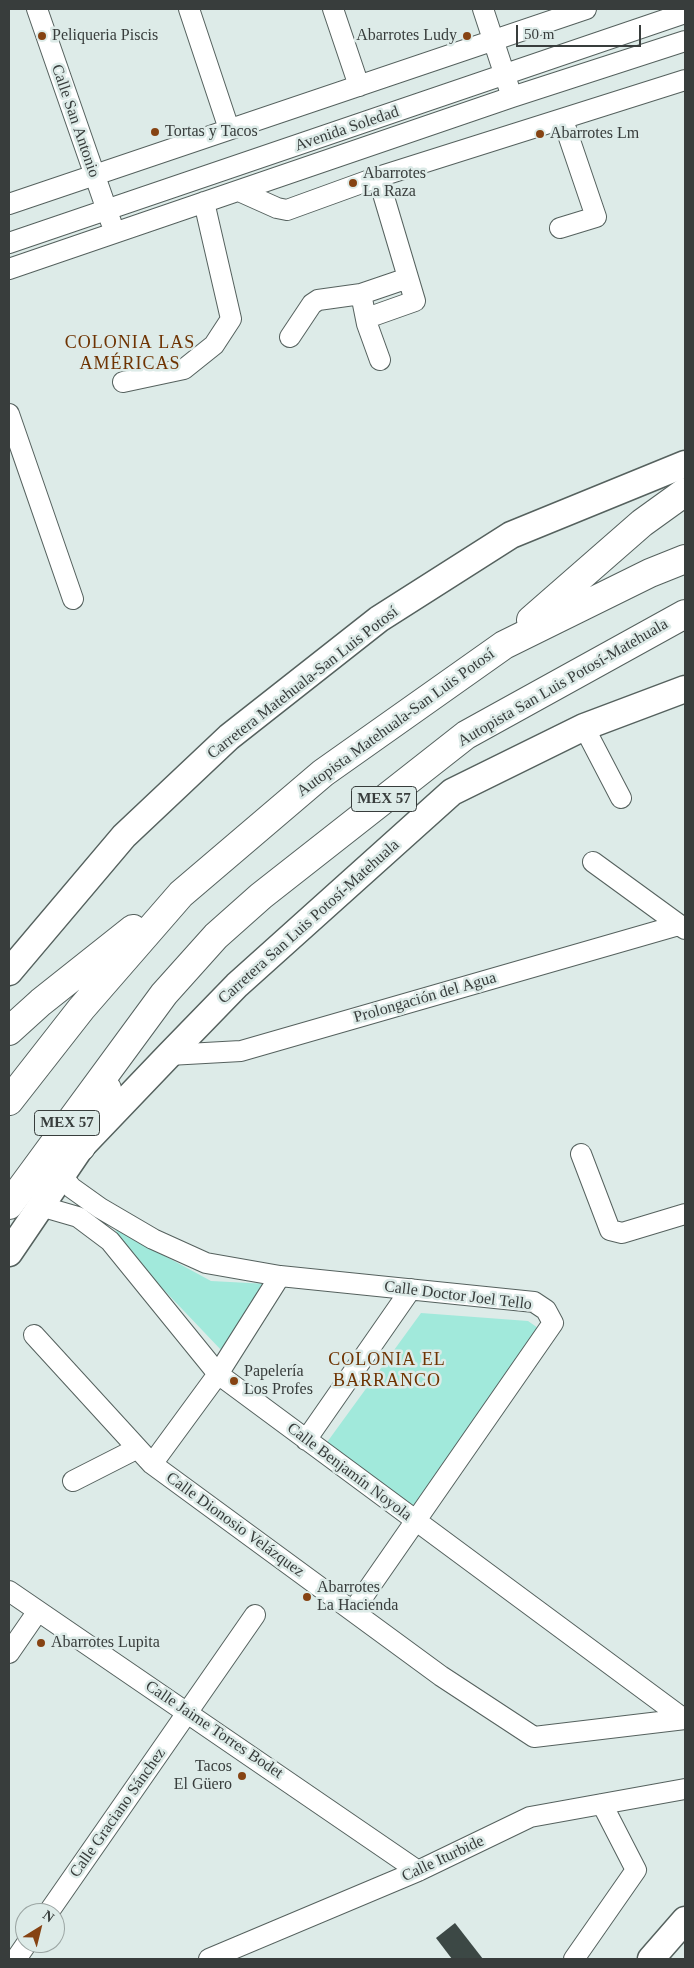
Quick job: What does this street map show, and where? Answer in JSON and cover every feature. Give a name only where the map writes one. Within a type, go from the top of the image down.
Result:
[{"type":"highway","points":[[504,644],[642,523],[685,492]]},
{"type":"highway","name":"Autopista Matehuala-San Luis Potosí","points":[[9,1101],[81,1009],[181,894],[323,773],[504,644],[650,573],[685,559]]},
{"type":"highway","name":"Autopista San Luis Potosí-Matehuala","points":[[9,1205],[164,994],[216,936],[261,896],[466,735],[685,614]]},
{"type":"highway","points":[[630,644],[685,636]]},
{"type":"highway","points":[[9,1032],[122,937],[181,894]]},
{"type":"highway","points":[[81,1147],[128,1042]]},
{"type":"main road","name":"Carretera Matehuala-San Luis Potosí","points":[[9,972],[124,836],[229,737],[379,619],[511,535],[685,464]]},
{"type":"main road","name":"Carretera San Luis Potosí-Matehuala","points":[[9,1253],[81,1147],[169,1055],[237,985],[452,792],[584,727],[685,689]]},
{"type":"main road","points":[[650,1959],[685,1920]]},
{"type":"street","name":"Calle San Antonio","points":[[37,9],[93,175],[115,232]]},
{"type":"street","points":[[189,9],[229,130]]},
{"type":"street","points":[[333,9],[359,86]]},
{"type":"street","points":[[483,9],[512,97]]},
{"type":"street","points":[[9,204],[586,9]]},
{"type":"street","name":"Avenida Soledad","points":[[9,243],[685,13]]},
{"type":"street","name":"Avenida Soledad","points":[[9,269],[512,97],[685,41]]},
{"type":"street","points":[[239,191],[277,208],[287,210],[378,177],[685,80]]},
{"type":"street","points":[[560,228],[596,216],[563,120]]},
{"type":"street","points":[[366,318],[415,301],[378,177]]},
{"type":"street","points":[[123,382],[184,369],[214,345],[230,319],[204,202]]},
{"type":"street","points":[[290,337],[312,304],[318,300],[361,294],[408,278]]},
{"type":"street","points":[[361,294],[366,318],[380,360]]},
{"type":"street","points":[[9,414],[73,599]]},
{"type":"street","points":[[584,727],[621,798]]},
{"type":"street","points":[[593,862],[682,927]]},
{"type":"street","name":"Prolongación del Agua","points":[[169,1055],[242,1051],[682,927]]},
{"type":"street","points":[[581,1154],[610,1230],[622,1234],[685,1214]]},
{"type":"street","name":"Calle Doctor Joel Tello","points":[[61,1175],[86,1198],[153,1239],[206,1263],[280,1276],[534,1302],[546,1310],[553,1323],[353,1611]]},
{"type":"street","name":"Calle Benjamín Noyola","points":[[40,1206],[78,1217],[110,1241],[218,1374],[684,1719]]},
{"type":"street","points":[[152,1464],[218,1374],[280,1276]]},
{"type":"street","points":[[306,1440],[411,1288]]},
{"type":"street","name":"Calle Dionosio Velázquez","points":[[34,1335],[136,1449],[152,1464],[442,1676],[534,1737],[684,1719]]},
{"type":"street","points":[[73,1481],[136,1449]]},
{"type":"street","name":"Calle Jaime Torres Bodet","points":[[9,1591],[418,1871]]},
{"type":"street","points":[[9,1653],[38,1611]]},
{"type":"street","name":"Calle Graciano Sánchez","points":[[55,1903],[255,1615]]},
{"type":"street","name":"Calle Iturbide","points":[[209,1959],[418,1871],[530,1817],[685,1789]]},
{"type":"street","points":[[648,1796],[685,1802]]},
{"type":"street","points":[[574,1959],[636,1870],[602,1804]]},
{"type":"green space","points":[[115,1229],[211,1281],[268,1284],[222,1351],[125,1249]]},
{"type":"green space","points":[[421,1313],[528,1321],[541,1330],[412,1507],[325,1445]]},
{"type":"building","points":[[455,1923],[483,1959],[452,1959],[436,1938]]},
{"type":"place","name":"Peliqueria Piscis","points":[[42,36]]},
{"type":"place","name":"Abarrotes Ludy","points":[[467,36]]},
{"type":"place","name":"Tortas y Tacos","points":[[155,132]]},
{"type":"place","name":"Abarrotes Lm","points":[[540,134]]},
{"type":"place","name":"Abarrotes La Raza","points":[[353,183]]},
{"type":"place","name":"Papelería Los Profes","points":[[234,1381]]},
{"type":"place","name":"Abarrotes La Hacienda","points":[[307,1597]]},
{"type":"place","name":"Abarrotes Lupita","points":[[41,1643]]},
{"type":"place","name":"Tacos El Güero","points":[[242,1776]]},
{"type":"district","name":"COLONIA LAS AMÉRICAS","points":[[130,353]]},
{"type":"district","name":"COLONIA EL BARRANCO","points":[[387,1370]]}]
